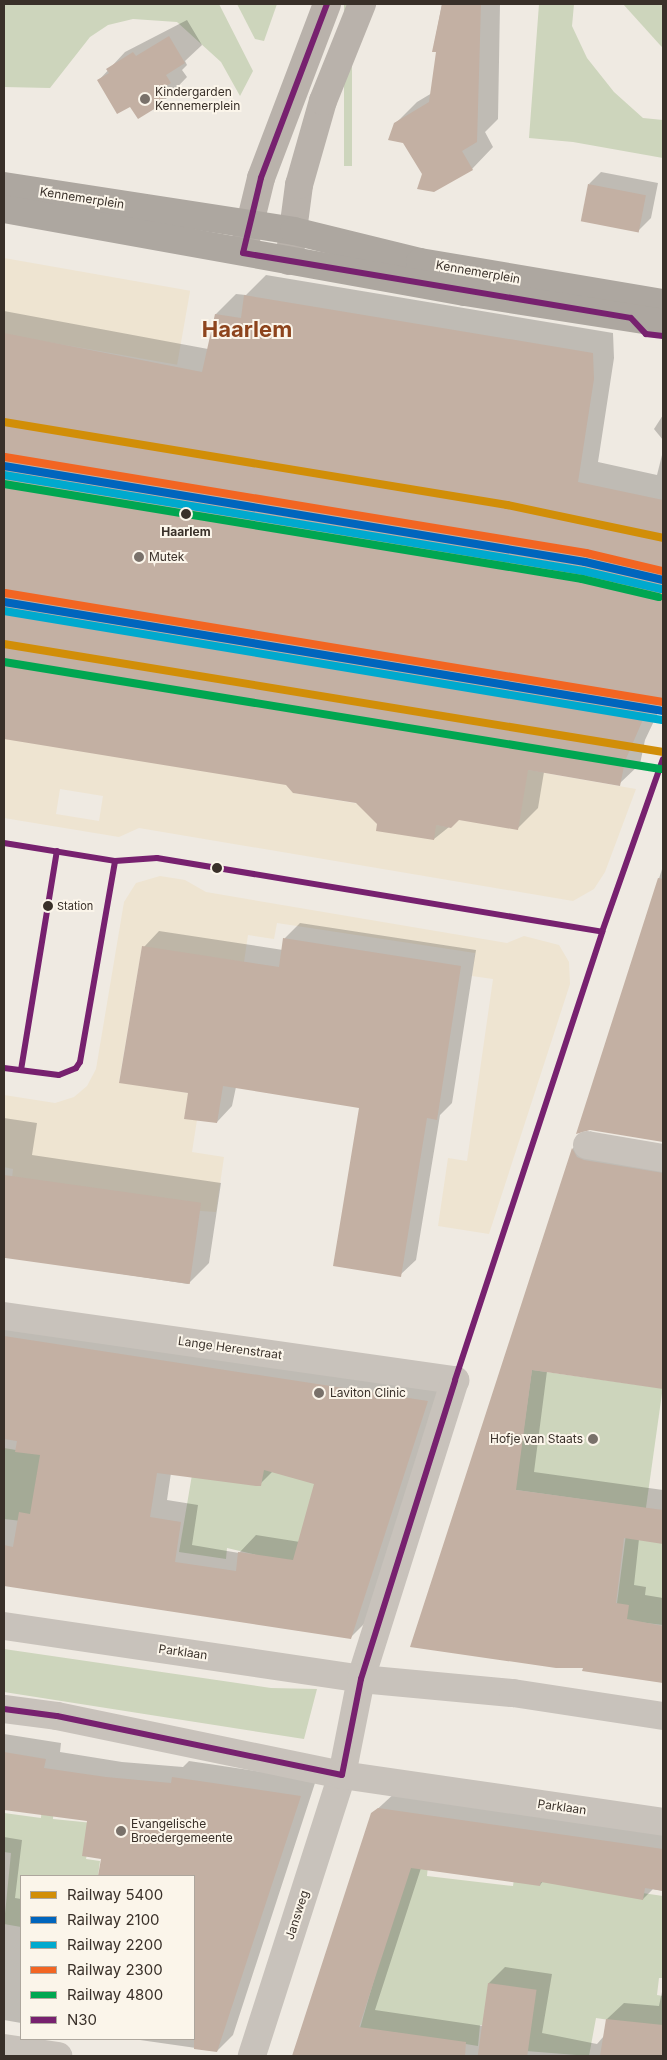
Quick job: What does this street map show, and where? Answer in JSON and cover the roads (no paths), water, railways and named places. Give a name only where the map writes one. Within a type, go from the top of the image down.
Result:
[{"type":"main road","points":[[243,253],[261,178],[327,4]]},
{"type":"main road","points":[[288,261],[294,231],[299,185],[323,102],[362,4]]},
{"type":"main road","name":"Kennemerplein","points":[[4,186],[294,231],[420,262],[663,303]]},
{"type":"main road","name":"Kennemerplein","points":[[4,209],[288,261],[663,323]]},
{"type":"main road","points":[[631,318],[646,334],[663,336]]},
{"type":"street","points":[[587,1145],[663,1158]]},
{"type":"street","name":"Lange Herenstraat","points":[[4,1316],[455,1380],[361,1679]]},
{"type":"street","name":"Parklaan","points":[[4,1626],[361,1679],[518,1694],[663,1716]]},
{"type":"street","points":[[342,1775],[361,1679]]},
{"type":"street","name":"Parklaan","points":[[4,1709],[57,1716],[342,1775],[663,1822]]},
{"type":"street","name":"Jansweg","points":[[252,2056],[342,1775]]},
{"type":"street","points":[[4,2048],[58,2056]]},
{"type":"rail line","name":"5400","points":[[4,422],[507,505],[663,538]]},
{"type":"rail line","name":"2300","points":[[5,457],[586,553],[663,571]]},
{"type":"rail line","name":"2100","points":[[4,466],[585,562],[663,580]]},
{"type":"rail line","name":"2200","points":[[4,475],[583,571],[661,589]]},
{"type":"rail line","name":"4800","points":[[4,484],[582,579],[659,597]]},
{"type":"rail line","name":"2300","points":[[5,593],[663,702]]},
{"type":"rail line","name":"2100","points":[[4,602],[663,711]]},
{"type":"rail line","name":"2200","points":[[4,611],[662,720]]},
{"type":"rail line","name":"5400","points":[[4,644],[663,752]]},
{"type":"rail line","name":"4800","points":[[4,662],[660,769]]},
{"type":"place","name":"Kindergarden Kennemerplein","points":[[145,99]]},
{"type":"place","name":"Haarlem","points":[[186,514]]},
{"type":"place","name":"Mutek","points":[[139,557]]},
{"type":"place","name":"Station","points":[[48,906]]},
{"type":"place","name":"Laviton Clinic","points":[[319,1393]]},
{"type":"place","name":"Hofje van Staats","points":[[593,1439]]},
{"type":"place","name":"Evangelische Broedergemeente","points":[[121,1831]]},
{"type":"district","name":"Haarlem","points":[[247,330]]}]
